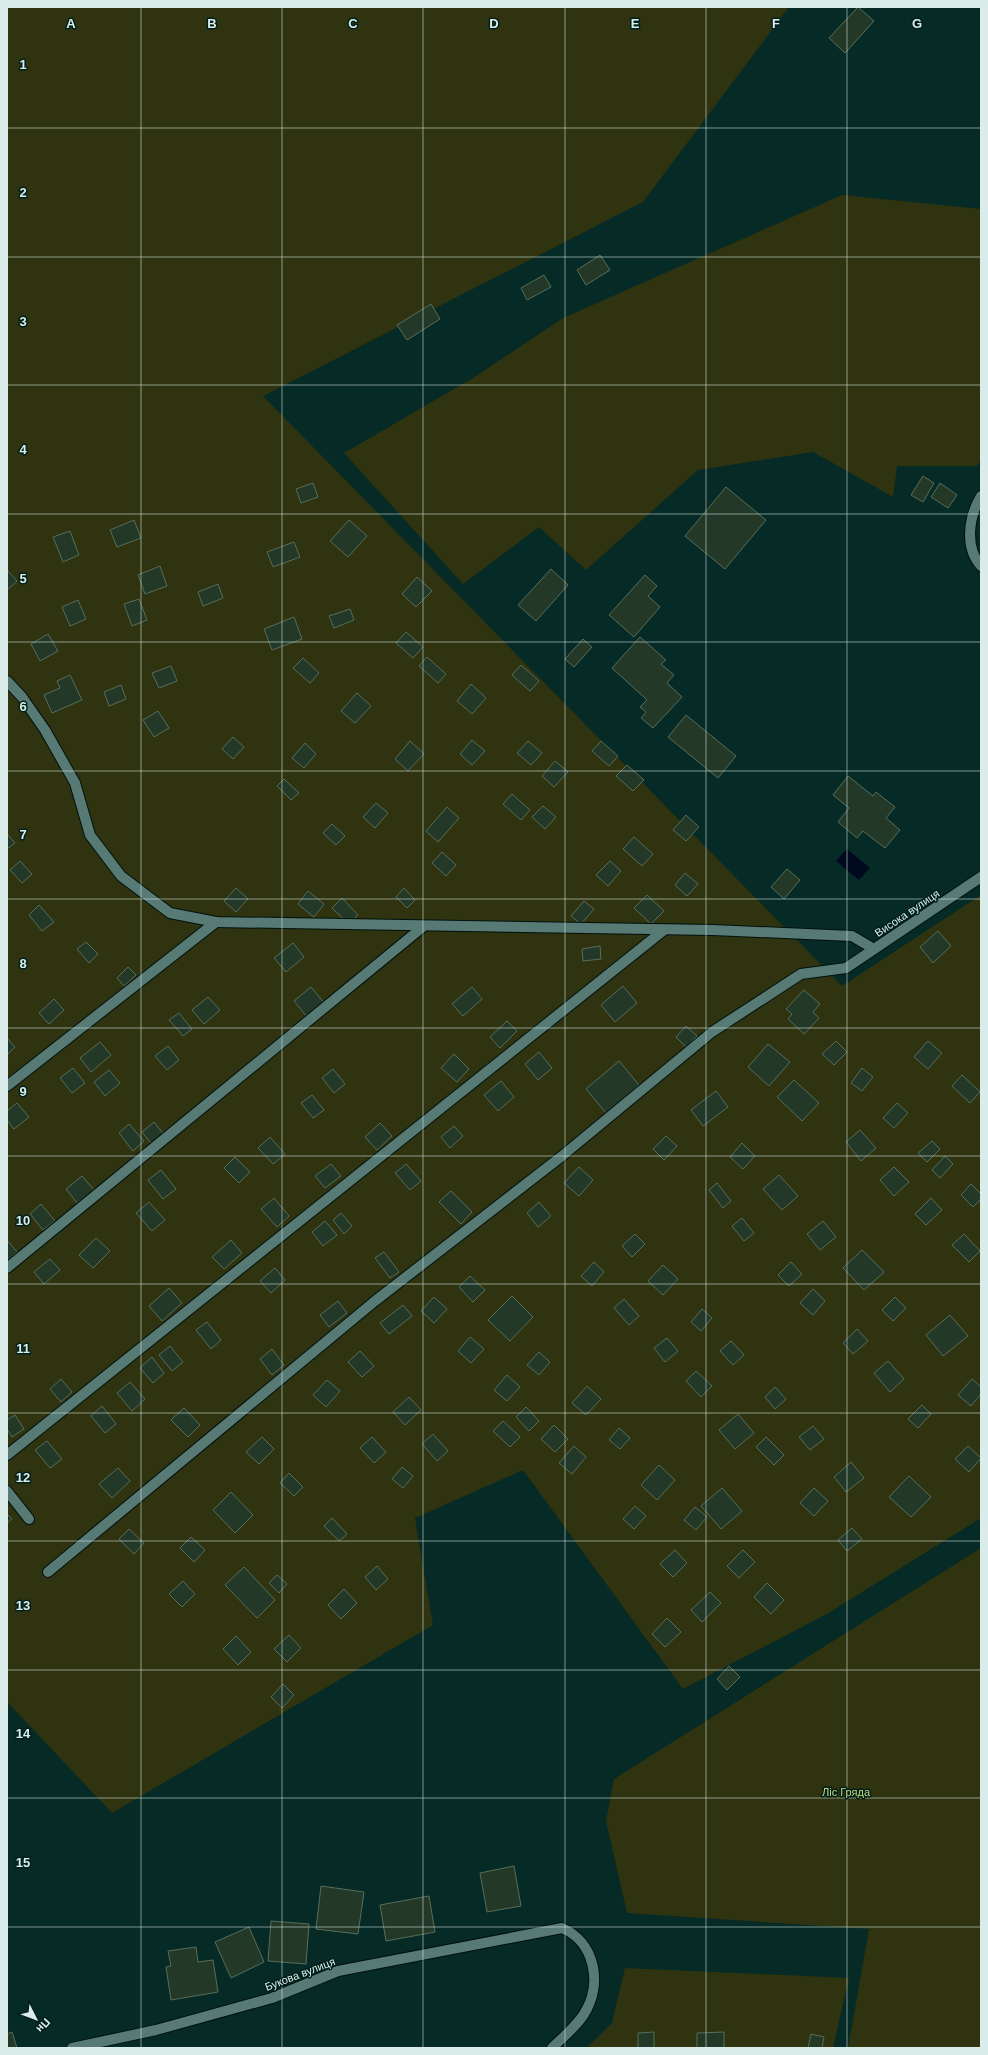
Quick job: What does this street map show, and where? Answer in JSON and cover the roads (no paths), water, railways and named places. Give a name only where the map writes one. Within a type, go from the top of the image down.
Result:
[{"type":"street","points":[[981,496],[973,509],[970,542],[981,566]]},
{"type":"street","points":[[7,681],[22,697],[45,730],[75,782],[90,835],[121,876],[170,913],[216,922],[664,930],[852,936],[874,949]]},
{"type":"street","name":"Висока вулиця","points":[[48,1572],[375,1301],[562,1156],[712,1032],[801,974],[846,968],[981,877]]},
{"type":"street","points":[[7,1086],[216,922]]},
{"type":"street","points":[[7,1268],[424,926]]},
{"type":"street","points":[[7,1455],[664,930]]},
{"type":"street","points":[[7,1491],[29,1518]]},
{"type":"street","name":"Букова вулиця","points":[[72,2048],[156,2030],[272,1998],[338,1971],[562,1928],[574,1933],[588,1952],[593,1964],[594,1982],[590,2001],[584,2014],[552,2048]]},
{"type":"water","points":[[847,849],[870,868],[859,880],[836,861]]},
{"type":"park label","name":"Ліс Гряда","points":[[846,1792]]}]
